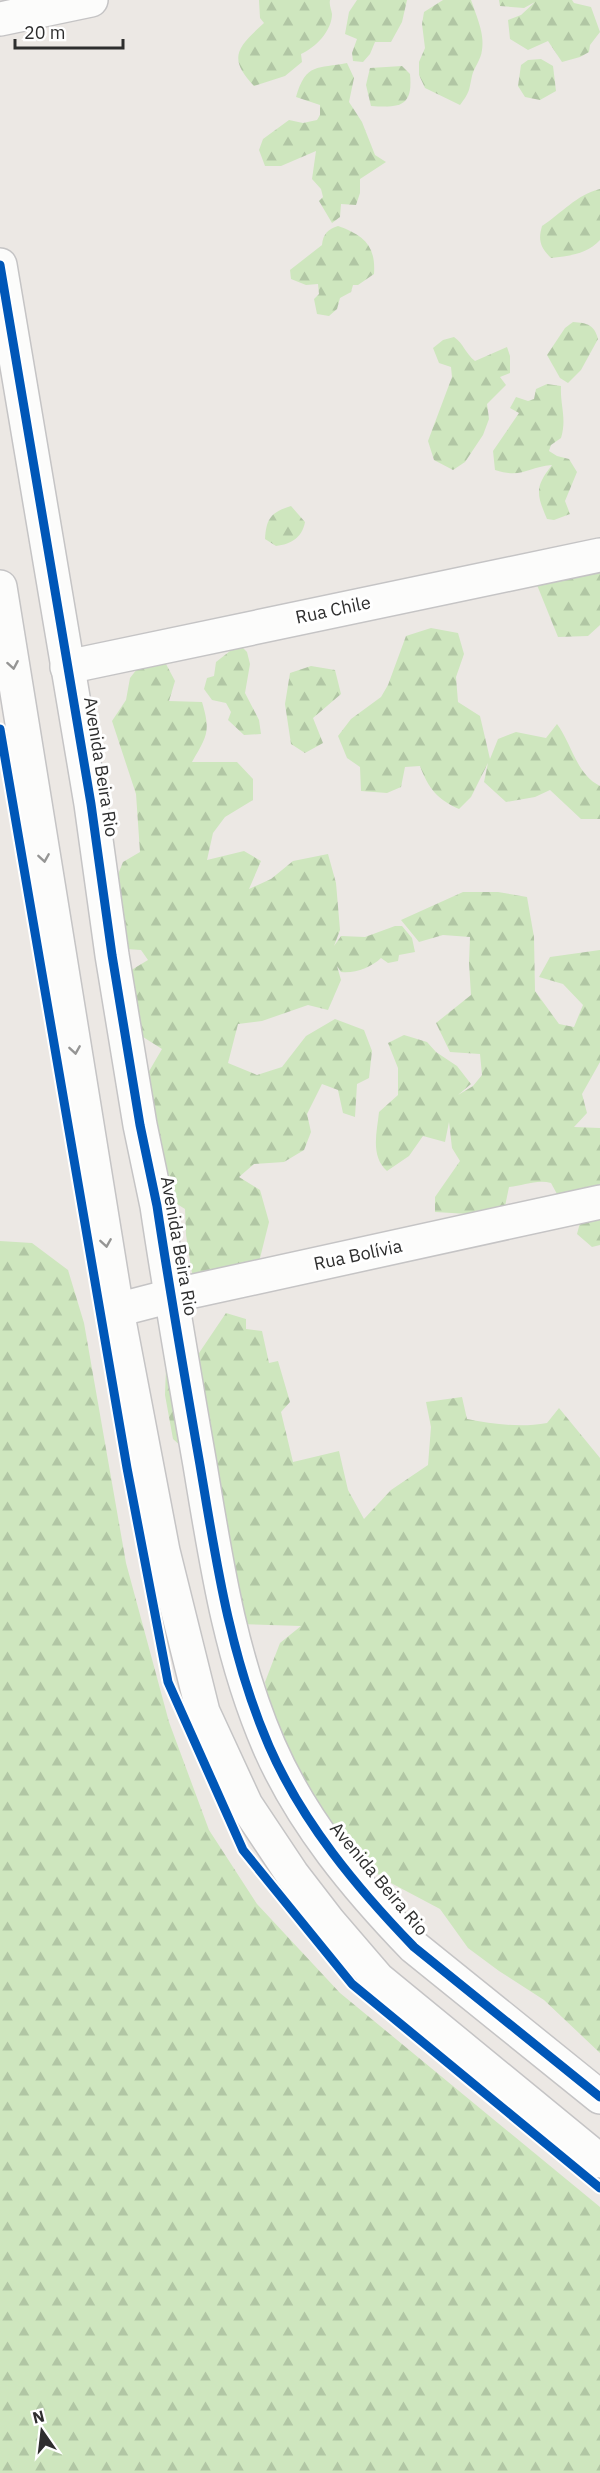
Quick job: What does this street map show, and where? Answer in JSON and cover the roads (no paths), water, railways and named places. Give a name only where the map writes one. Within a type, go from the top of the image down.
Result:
[{"type":"street","points":[[0,19],[91,0]]},
{"type":"street","name":"Avenida Beira Rio","points":[[0,265],[91,804],[112,955],[180,1341],[218,1578],[250,1699],[270,1748],[324,1843],[388,1920],[414,1947],[600,2097]]},
{"type":"street","name":"Rua Chile","points":[[67,667],[600,555]]},
{"type":"street","points":[[0,587],[117,1310],[163,1551],[203,1712],[246,1805],[292,1874],[378,1979],[600,2161]]},
{"type":"street","name":"Rua Bolívia","points":[[117,1310],[171,1296],[600,1202]]}]
